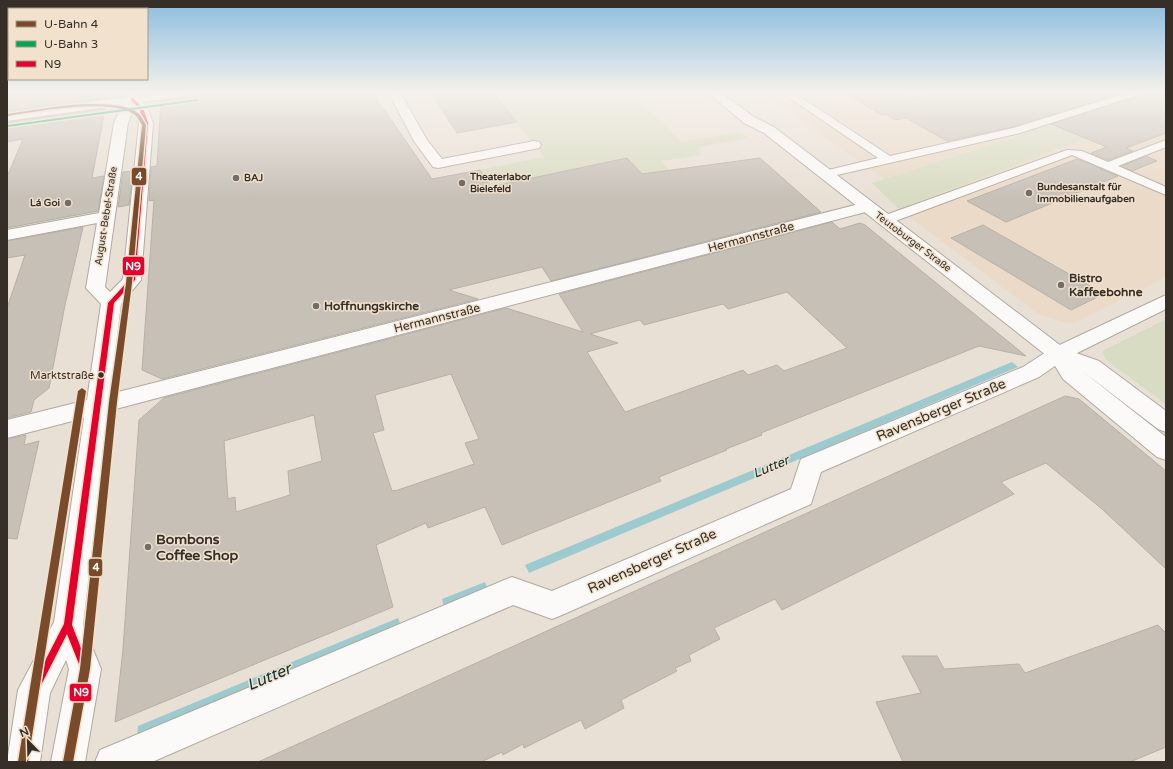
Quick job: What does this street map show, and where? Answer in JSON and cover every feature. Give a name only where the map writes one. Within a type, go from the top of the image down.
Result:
[{"type":"street","name":"August-Bebel-Straße","points":[[110,303],[95,288],[120,128]]},
{"type":"street","points":[[23,762],[34,690],[68,625],[110,303],[132,280],[146,128]]},
{"type":"street","points":[[413,128],[420,141],[438,164],[534,145]]},
{"type":"street","name":"Teutoburger Straße","points":[[765,128],[1058,354],[1091,366],[1166,423]]},
{"type":"street","name":"Hermannstraße","points":[[7,429],[867,207]]},
{"type":"street","points":[[7,235],[105,217]]},
{"type":"street","name":"Ravensberger Straße","points":[[112,762],[512,591],[552,605],[802,496],[810,466],[1031,372],[1058,354],[1166,301]]},
{"type":"street","name":"Teutoburger Straße","points":[[1058,354],[1071,374],[1166,450]]},
{"type":"street","points":[[68,625],[85,669],[68,762]]},
{"type":"lane","points":[[840,128],[888,160]]},
{"type":"lane","points":[[824,174],[1026,128]]},
{"type":"lane","points":[[1107,166],[1166,143]]},
{"type":"lane","points":[[885,220],[1071,152],[1078,153],[1166,191]]},
{"type":"shaded area","points":[[812,128],[1042,128],[884,179]]},
{"type":"shaded area","points":[[1113,128],[1166,128],[1166,277],[1074,323],[1067,323],[1038,314],[899,209]]},
{"type":"green space","points":[[521,128],[668,128],[682,142],[740,132],[748,138],[700,147],[701,155],[662,161],[717,231],[668,201],[627,158],[490,187],[480,170],[544,157]]},
{"type":"green space","points":[[1042,128],[1113,128],[899,209],[872,183]]},
{"type":"green space","points":[[1166,319],[1166,404],[1106,360],[1102,351]]},
{"type":"water","name":"Lutter","points":[[1012,362],[1018,367],[529,573],[525,565]]},
{"type":"water","points":[[485,582],[488,590],[444,608],[442,599]]},
{"type":"water","name":"Lutter","points":[[398,618],[401,626],[137,737],[138,726]]},
{"type":"building","points":[[7,128],[101,128],[92,178],[104,176],[98,211],[7,228],[7,177],[23,139],[7,142]]},
{"type":"building","points":[[159,128],[397,128],[432,179],[480,170],[490,187],[627,158],[642,174],[760,158],[821,212],[551,281],[542,267],[449,290],[478,299],[162,379],[142,370],[154,200],[149,201],[151,167],[157,166]]},
{"type":"building","points":[[454,128],[485,128],[457,133]]},
{"type":"building","points":[[924,128],[1009,128],[947,141]]},
{"type":"building","points":[[1060,128],[1166,128],[1166,133],[1126,148],[1133,151],[1108,160],[1091,153],[1107,147]]},
{"type":"building","points":[[1146,156],[1157,161],[1132,171],[1122,166]]},
{"type":"building","points":[[1077,159],[1118,176],[1006,222],[967,201]]},
{"type":"building","points":[[133,171],[129,205],[118,207],[123,172]]},
{"type":"building","points":[[832,222],[840,229],[860,223],[865,225],[1026,356],[979,346],[761,433],[762,435],[659,477],[661,481],[502,545],[485,507],[428,528],[426,523],[376,545],[393,607],[115,722],[123,649],[139,420],[164,398],[506,308],[583,332],[559,294]],"holes":[[[787,292],[847,348],[784,371],[777,365],[748,375],[743,370],[625,412],[587,352],[618,343],[590,334],[640,320],[644,325],[723,304],[728,309]],[[451,374],[479,439],[465,443],[474,464],[392,491],[373,433],[384,430],[375,395]],[[314,415],[322,461],[288,471],[290,495],[236,512],[235,497],[228,499],[224,441]]]},
{"type":"building","points":[[983,225],[1104,294],[1071,310],[951,238]]},
{"type":"building","points":[[83,227],[65,305],[49,388],[34,400],[31,412],[7,418],[7,308],[25,255],[7,258],[7,241]]},
{"type":"building","points":[[1065,396],[1079,399],[1166,471],[1166,569],[1102,509],[1046,463],[1001,482],[1014,494],[782,610],[775,599],[714,628],[720,639],[689,655],[691,661],[675,668],[677,671],[621,700],[624,708],[585,729],[581,720],[524,748],[523,744],[503,755],[502,752],[481,762],[258,762]]},
{"type":"building","points":[[26,435],[24,445],[39,441],[17,539],[7,538],[7,439]]},
{"type":"building","points":[[1158,625],[1166,633],[1166,747],[1130,762],[903,762],[876,702],[921,693],[902,656],[937,656],[944,669],[1019,664],[1025,673]]},
{"type":"metro line","name":"4","points":[[68,762],[85,669],[113,402],[129,283],[144,128]]},
{"type":"metro line","name":"4","points":[[23,762],[82,391]]},
{"type":"transit line","name":"N9","points":[[23,762],[34,690],[68,625],[111,303],[132,280],[146,128]]},
{"type":"transit line","name":"N9","points":[[68,625],[85,669],[68,762]]},
{"type":"place","name":"BAJ","points":[[236,178]]},
{"type":"place","name":"Theaterlabor Bielefeld","points":[[462,183]]},
{"type":"place","name":"Bundesanstalt für Immobilienaufgaben","points":[[1029,193]]},
{"type":"place","name":"Lá Goi","points":[[68,203]]},
{"type":"place","name":"Bistro Kaffeebohne","points":[[1061,285]]},
{"type":"place","name":"Hoffnungskirche","points":[[316,306]]},
{"type":"place","name":"Marktstraße","points":[[101,375]]},
{"type":"place","name":"Bombons Coffee Shop","points":[[148,547]]}]
